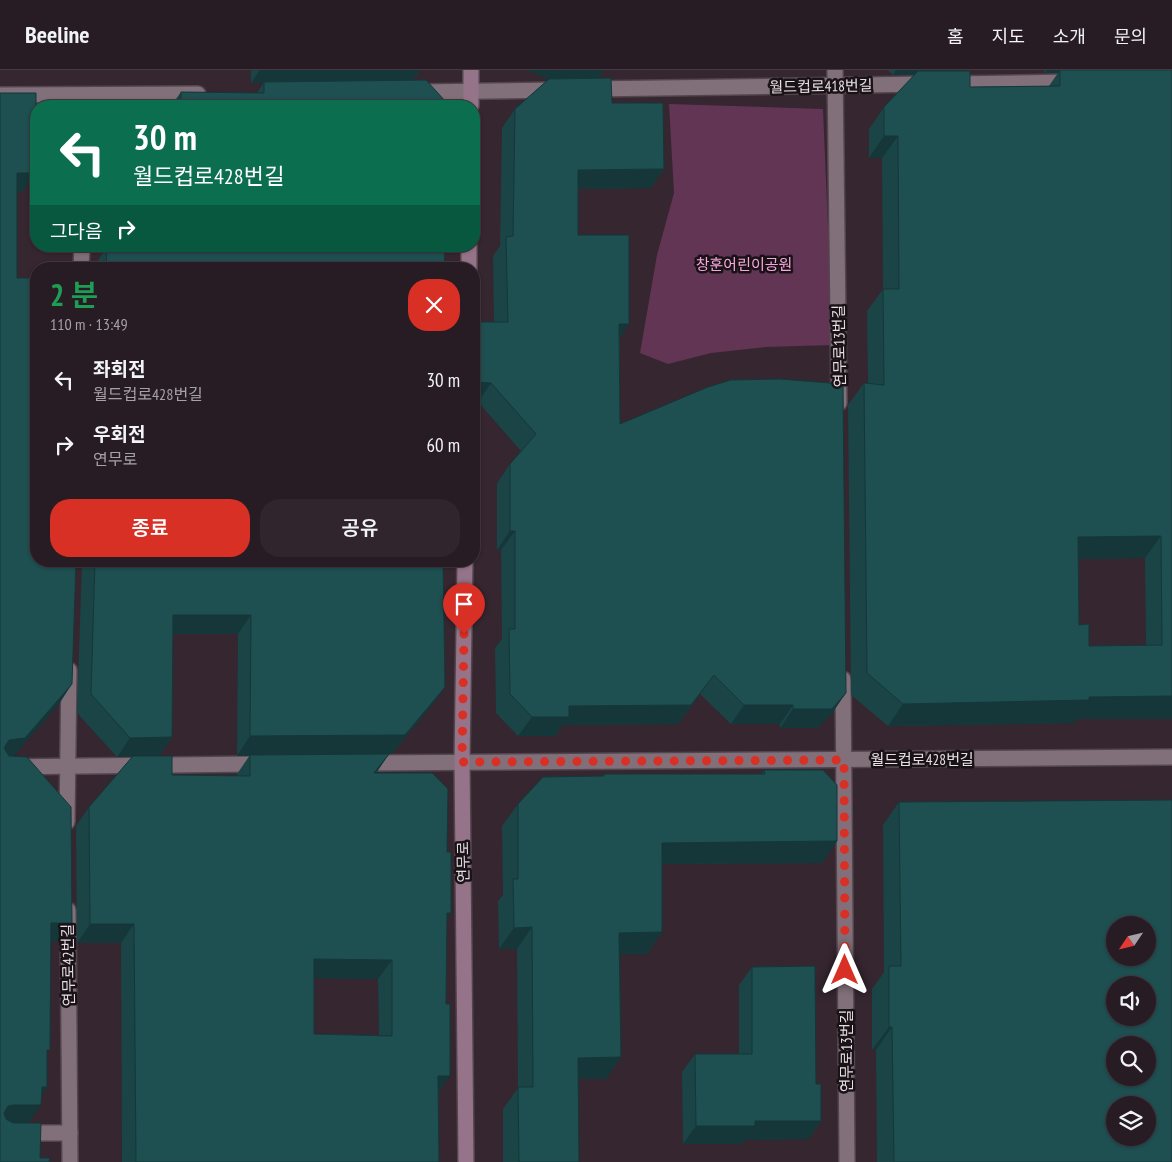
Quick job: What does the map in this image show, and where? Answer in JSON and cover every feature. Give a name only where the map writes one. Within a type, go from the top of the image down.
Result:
[{"type":"street","points":[[471,70],[471,99]]},
{"type":"street","name":"연무로13번길","points":[[835,70],[840,423]]},
{"type":"street","name":"월드컵로418번길","points":[[402,92],[471,99],[574,90],[1083,82]]},
{"type":"street","points":[[0,95],[86,100],[215,94]]},
{"type":"street","name":"연무로","points":[[465,567],[462,762],[466,1162]]},
{"type":"street","points":[[67,836],[66,767],[70,659]]},
{"type":"street","name":"연무로13번길","points":[[842,661],[847,1162]]},
{"type":"street","name":"월드컵로428번길","points":[[462,762],[1172,757]]},
{"type":"street","points":[[353,763],[462,762]]},
{"type":"street","points":[[0,767],[274,764]]},
{"type":"street","name":"연무로42번길","points":[[68,895],[70,1162]]},
{"type":"street","points":[[0,1133],[70,1133]]},
{"type":"green space","name":"창훈어린이공원","points":[[669,104],[823,109],[833,345],[766,347],[711,353],[668,364],[640,353],[657,255],[674,193]]},
{"type":"building","points":[[1060,70],[1172,70],[1172,696],[1089,697],[1089,700],[903,704],[867,673],[864,383],[884,385],[883,289],[899,289],[898,136],[884,136],[884,107],[918,71],[970,71],[970,87],[1060,86]],"holes":[[[1161,536],[1162,645],[1089,646],[1089,624],[1079,625],[1078,537]]]},
{"type":"building","points":[[611,78],[612,103],[663,103],[664,169],[578,170],[578,235],[629,235],[629,324],[619,324],[620,424],[708,387],[731,380],[780,379],[843,384],[846,693],[832,709],[793,709],[793,705],[744,705],[714,675],[691,705],[569,706],[569,717],[532,717],[510,694],[509,629],[515,629],[515,531],[510,531],[510,464],[536,434],[491,383],[480,382],[480,322],[508,322],[506,237],[513,236],[515,109],[549,79]]},
{"type":"building","points":[[426,80],[444,100],[181,100],[181,92],[264,93],[264,82]]},
{"type":"building","points":[[0,93],[36,93],[36,100],[30,100],[30,173],[17,173],[17,278],[30,278],[30,567],[76,567],[72,684],[25,738],[9,740],[4,748],[9,756],[27,757],[71,807],[72,923],[51,923],[50,1050],[47,1050],[47,1087],[42,1087],[41,1105],[8,1106],[4,1113],[6,1119],[13,1123],[41,1123],[40,1158],[50,1158],[49,1162],[0,1162]]},
{"type":"building","points":[[107,252],[444,252],[445,262],[106,262]]},
{"type":"building","points":[[95,567],[443,567],[445,687],[405,735],[250,736],[251,615],[173,615],[172,737],[130,738],[91,694]]},
{"type":"building","points":[[389,754],[374,773],[432,773],[448,789],[447,852],[451,852],[451,913],[447,913],[446,1004],[450,1004],[450,1076],[438,1076],[439,1162],[136,1162],[134,924],[90,924],[89,807],[133,756],[172,756],[172,775],[250,776],[250,755]],"holes":[[[314,959],[392,960],[392,1036],[314,1034]]]},
{"type":"building","points":[[764,770],[823,770],[837,785],[837,841],[662,843],[662,932],[619,933],[621,1057],[578,1058],[579,1162],[519,1162],[518,1087],[533,1087],[532,927],[514,928],[513,879],[518,879],[518,804],[543,777],[604,776],[604,774],[765,774]]},
{"type":"building","points":[[1172,800],[1172,1162],[894,1162],[892,1027],[889,1027],[889,966],[901,966],[899,802]]},
{"type":"building","points":[[815,966],[816,1084],[821,1084],[821,1121],[755,1121],[755,1126],[696,1126],[695,1054],[752,1054],[752,967]]},
{"type":"route","points":[[464,634],[462,762],[844,760],[845,970]]}]
